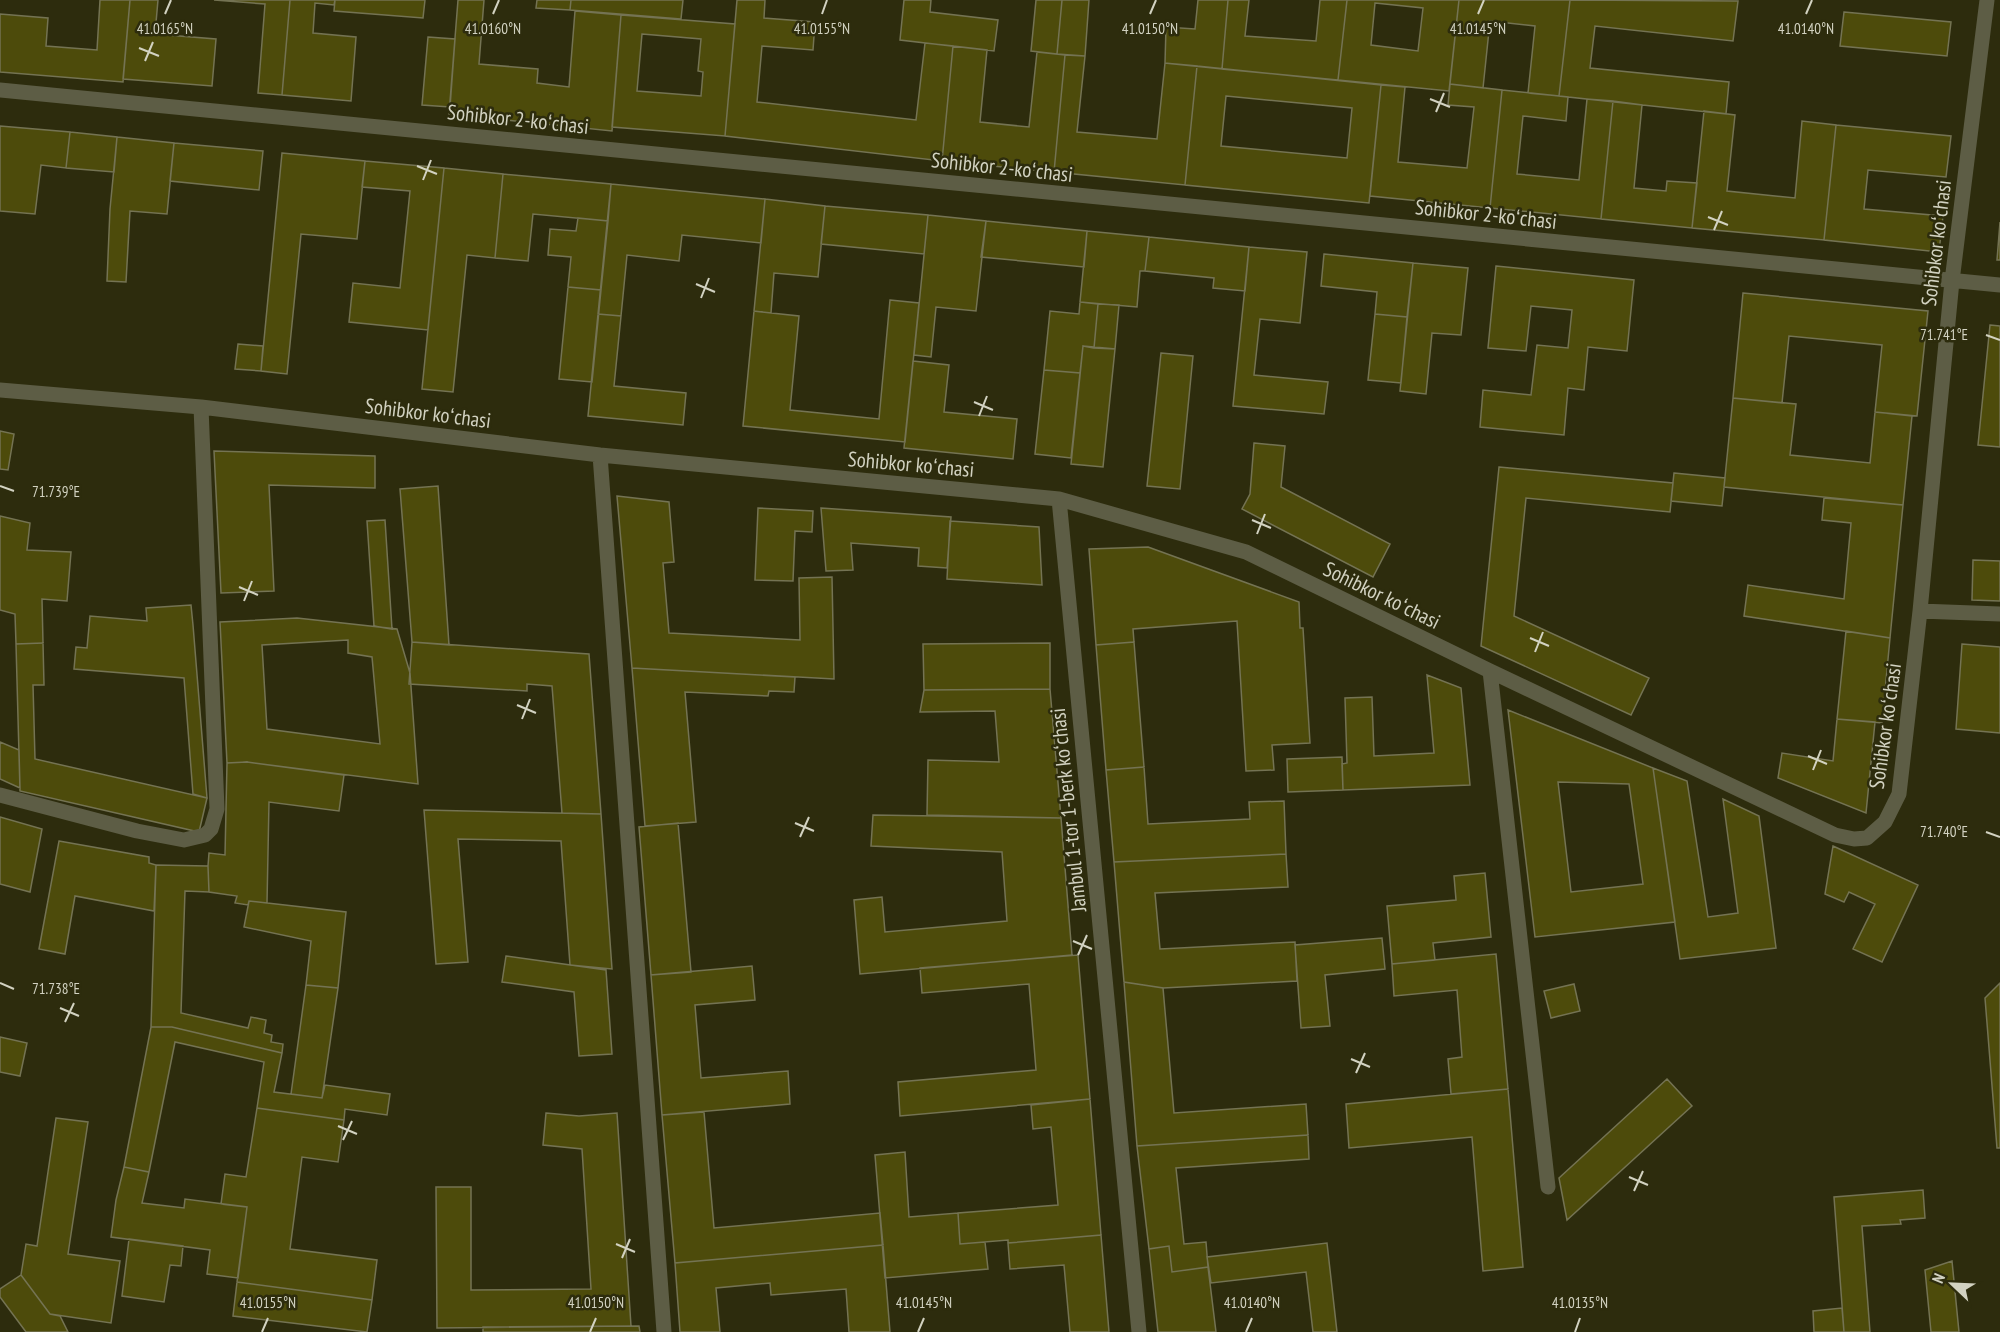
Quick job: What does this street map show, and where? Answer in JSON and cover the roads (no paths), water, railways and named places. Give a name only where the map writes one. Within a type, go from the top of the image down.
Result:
[{"type":"street","name":"Sohibkor koʻchasi","points":[[0,390],[201,407],[600,455],[1059,499],[1246,552],[1835,835],[1854,839],[1867,838],[1885,822],[1899,794],[1920,611],[1952,281],[1987,0]]},
{"type":"street","name":"Sohibkor 2-koʻchasi","points":[[0,90],[2000,285]]},
{"type":"street","points":[[0,795],[137,831],[184,840],[205,835],[211,829],[218,809],[201,407]]},
{"type":"street","points":[[600,455],[664,1332]]},
{"type":"street","name":"Jambul 1-tor 1-berk koʻchasi","points":[[1059,499],[1139,1332]]},
{"type":"street","points":[[1920,611],[2000,614]]},
{"type":"street","points":[[1490,671],[1548,1187]]}]
